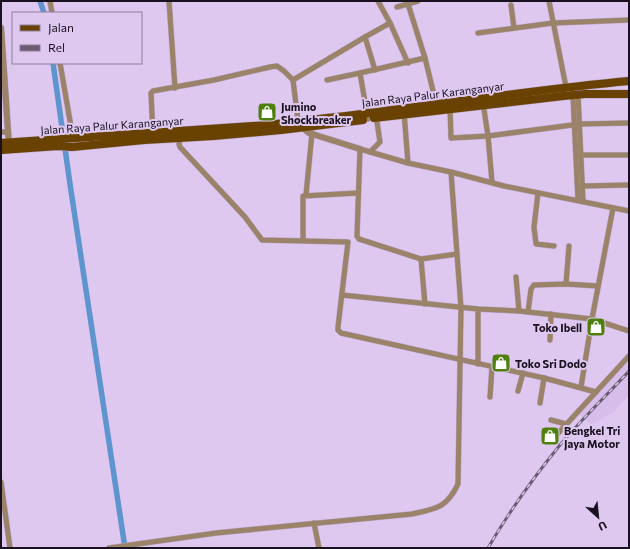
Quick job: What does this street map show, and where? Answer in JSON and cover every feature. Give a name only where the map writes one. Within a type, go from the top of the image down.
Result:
[{"type":"main road","name":"Jalan Raya Palur Karanganyar","points":[[483,102],[566,87],[629,81]]},
{"type":"main road","points":[[591,84],[602,86],[629,86]]},
{"type":"main road","points":[[590,94],[629,90]]},
{"type":"main road","name":"Jalan Raya Palur Karanganyar","points":[[5,146],[58,143],[71,138],[181,135],[269,125],[300,124],[483,102],[590,94],[629,94]]},
{"type":"main road","name":"Jalan Raya Palur Karanganyar","points":[[58,143],[72,147],[153,136]]},
{"type":"street","points":[[50,1],[52,12]]},
{"type":"street","points":[[169,1],[175,88]]},
{"type":"street","points":[[378,1],[408,62]]},
{"type":"street","points":[[397,7],[417,1]]},
{"type":"street","points":[[549,1],[566,87]]},
{"type":"street","points":[[408,4],[425,58],[437,107]]},
{"type":"street","points":[[511,5],[514,28]]},
{"type":"street","points":[[478,33],[554,23],[629,20]]},
{"type":"street","points":[[293,80],[390,23]]},
{"type":"street","points":[[1,28],[4,104],[8,132],[5,146]]},
{"type":"street","points":[[365,37],[375,70]]},
{"type":"street","points":[[327,80],[425,58]]},
{"type":"street","points":[[60,64],[71,138]]},
{"type":"street","points":[[153,136],[151,92],[214,80],[274,66],[280,68],[293,80],[300,124],[312,133],[408,163],[538,193],[629,211]]},
{"type":"street","points":[[360,73],[380,142],[370,152]]},
{"type":"street","points":[[576,96],[581,201]]},
{"type":"street","points":[[483,102],[492,182]]},
{"type":"street","points":[[450,106],[451,138],[488,136],[577,125],[629,123]]},
{"type":"street","points":[[404,112],[408,163]]},
{"type":"street","points":[[1,132],[8,132]]},
{"type":"street","points":[[306,195],[312,133]]},
{"type":"street","points":[[181,135],[179,144],[180,147],[245,218],[262,240],[348,242],[338,330],[460,360],[524,373],[596,392]]},
{"type":"street","points":[[360,149],[357,236],[359,240],[421,259],[457,254]]},
{"type":"street","points":[[579,155],[629,154]]},
{"type":"street","points":[[579,155],[583,186],[581,201]]},
{"type":"street","points":[[109,548],[216,533],[412,514],[442,506],[458,484],[461,308],[451,172]]},
{"type":"street","points":[[583,186],[629,185]]},
{"type":"street","points":[[303,240],[302,197],[306,195],[358,193]]},
{"type":"street","points":[[538,193],[534,227],[536,244],[554,246]]},
{"type":"street","points":[[581,387],[613,208]]},
{"type":"street","points":[[566,284],[569,246]]},
{"type":"street","points":[[421,259],[425,304]]},
{"type":"street","points":[[516,277],[519,311]]},
{"type":"street","points":[[528,312],[532,286],[538,284],[566,284],[598,286]]},
{"type":"street","points":[[342,294],[461,308],[519,311],[592,319],[629,331]]},
{"type":"street","points":[[478,309],[478,364]]},
{"type":"street","points":[[550,340],[551,314]]},
{"type":"street","points":[[552,440],[629,356]]},
{"type":"street","points":[[490,398],[492,367]]},
{"type":"street","points":[[518,391],[524,373]]},
{"type":"street","points":[[540,403],[544,378]]},
{"type":"street","points":[[551,420],[566,424]]},
{"type":"street","points":[[1,482],[10,548]]},
{"type":"street","points":[[314,523],[319,548]]},
{"type":"shaded area","points":[[629,358],[629,395],[613,413],[591,424],[578,414]]},
{"type":"waterway","points":[[40,1],[44,12]]},
{"type":"waterway","points":[[53,64],[125,548]]},
{"type":"railway","points":[[488,548],[513,508],[550,457],[576,426],[629,371]]},
{"type":"place","name":"Jumino Shockbreaker","points":[[267,112]]},
{"type":"place","name":"Toko Ibell","points":[[596,327]]},
{"type":"place","name":"Toko Sri Dodo","points":[[501,363]]},
{"type":"place","name":"Bengkel Tri Jaya Motor","points":[[550,436]]}]
